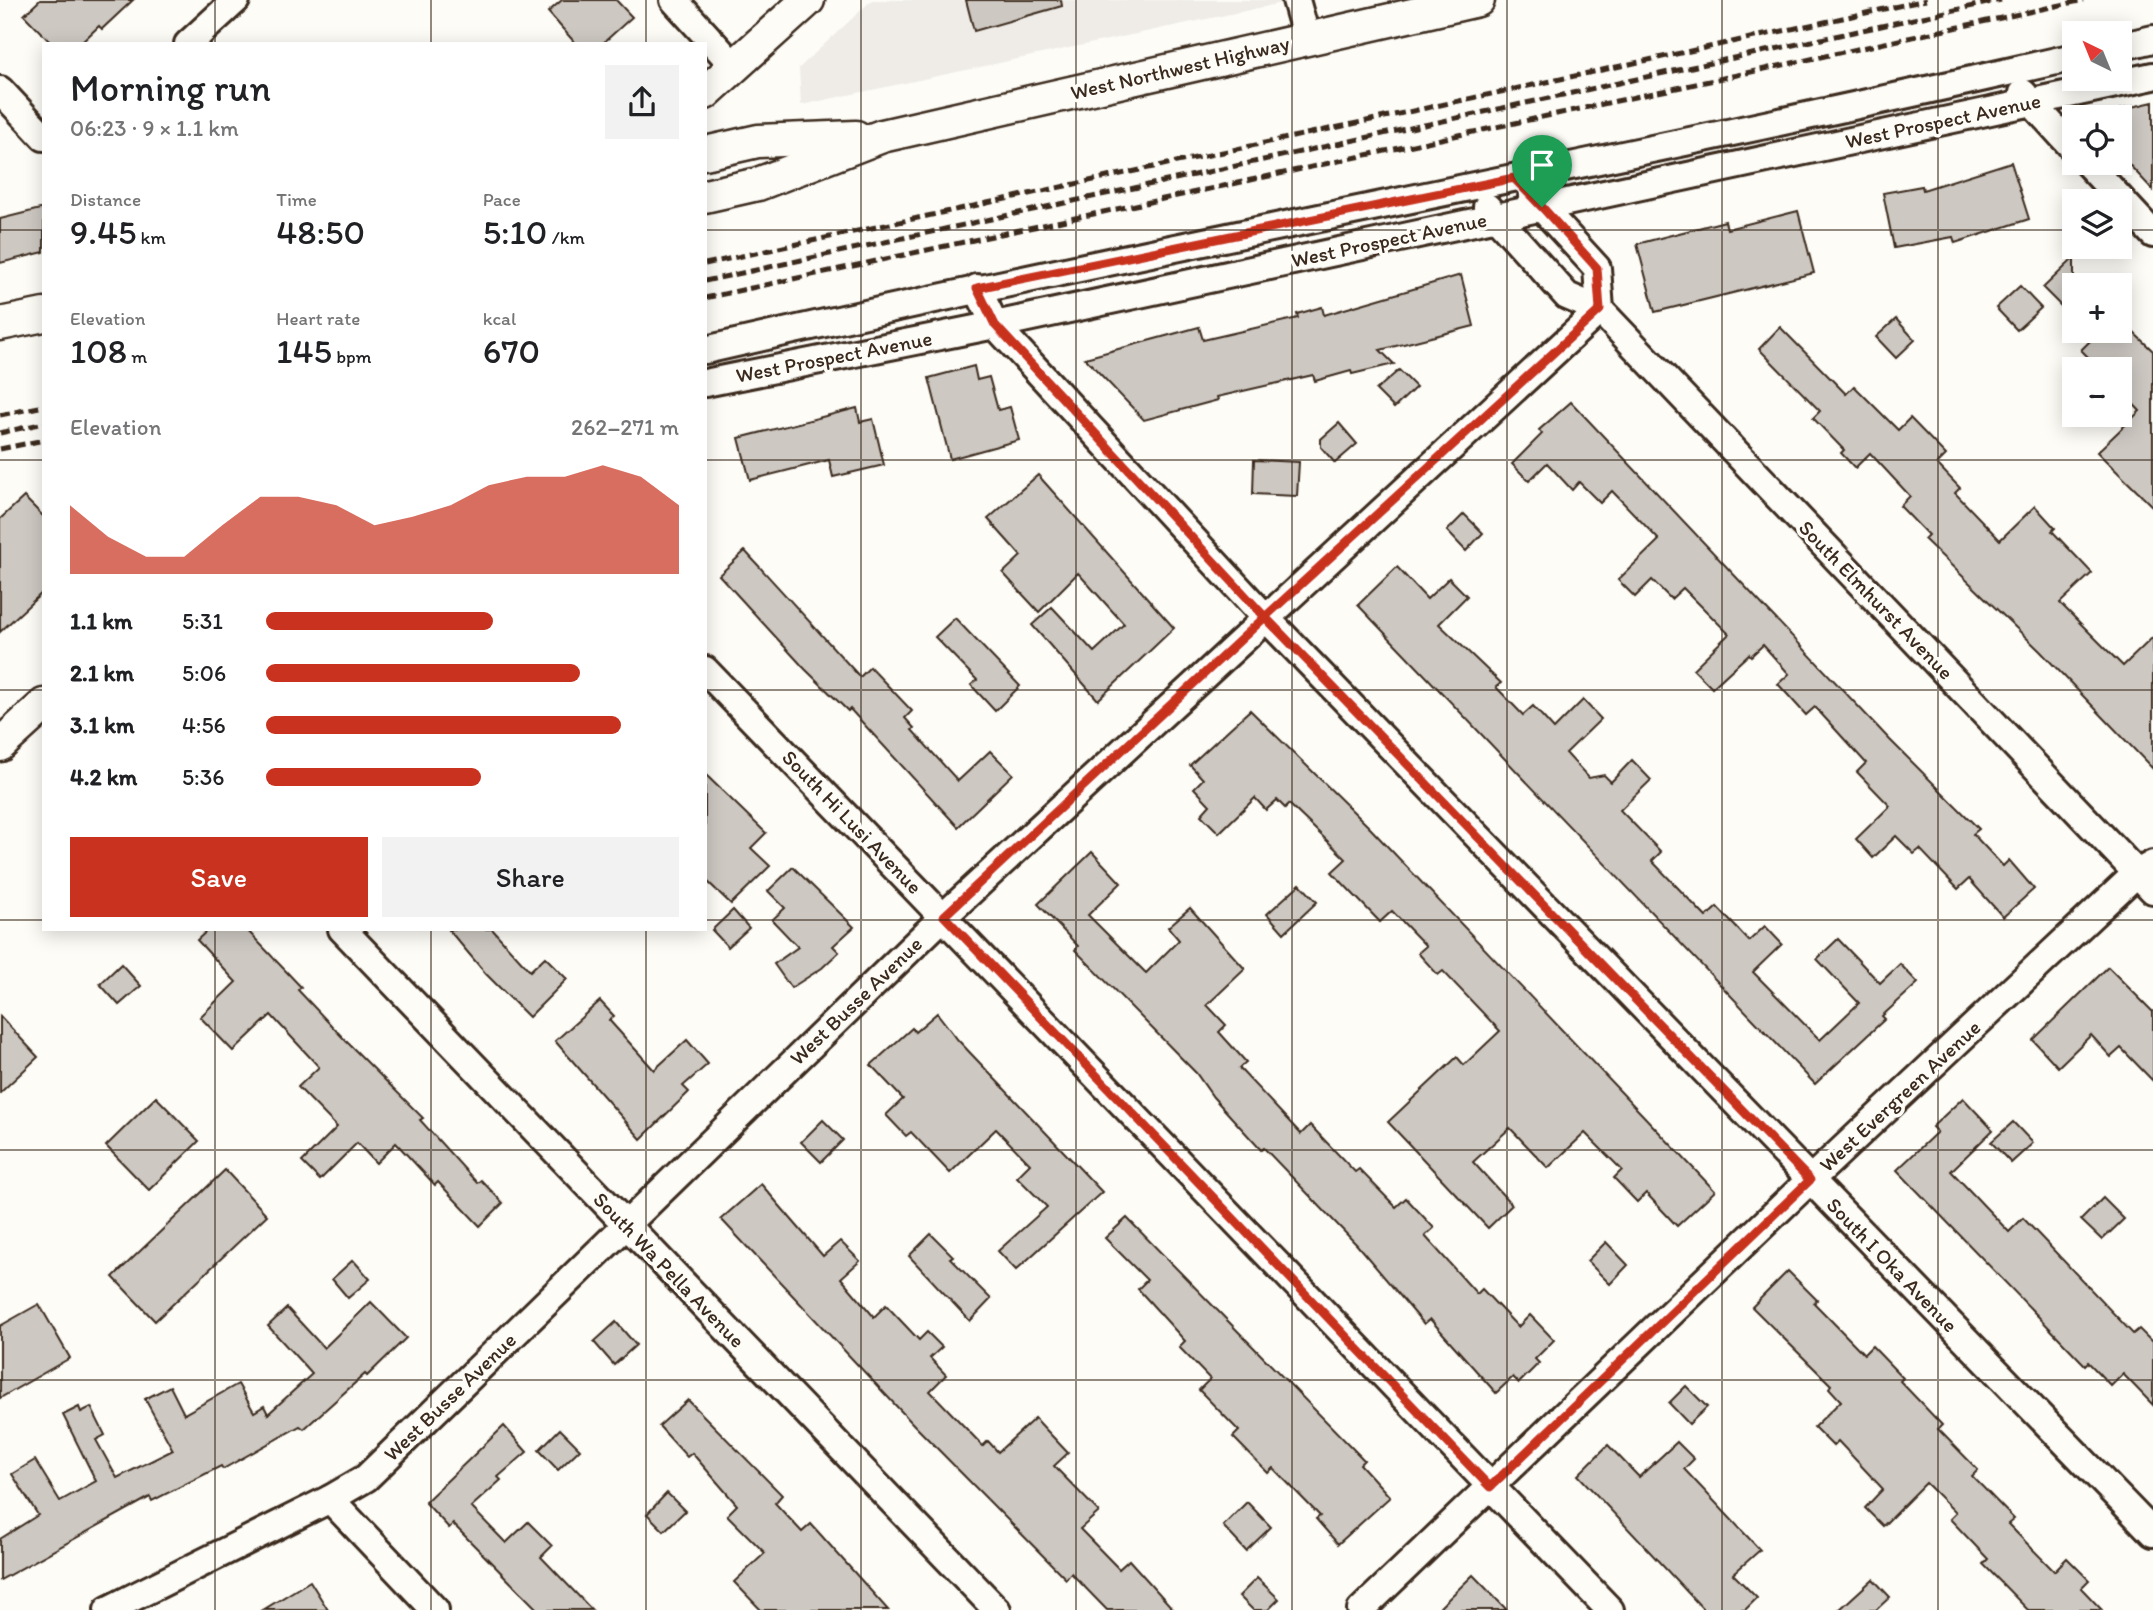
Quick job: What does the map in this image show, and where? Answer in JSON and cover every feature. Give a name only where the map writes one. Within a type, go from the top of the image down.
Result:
[{"type":"main road","points":[[707,91],[808,0]]},
{"type":"main road","name":"West Northwest Highway","points":[[707,196],[758,184],[882,136],[1478,0]]},
{"type":"main road","name":"West Northwest Highway","points":[[707,153],[758,141],[882,136]]},
{"type":"main road","points":[[0,324],[42,315]]},
{"type":"main road","points":[[0,745],[42,707]]},
{"type":"street","points":[[190,42],[236,0]]},
{"type":"street","points":[[674,0],[734,66]]},
{"type":"street","points":[[1296,0],[1307,39]]},
{"type":"street","points":[[2132,44],[2153,39]]},
{"type":"street","name":"West Prospect Avenue","points":[[707,350],[977,288],[1514,178],[2062,60]]},
{"type":"street","points":[[2007,72],[2062,136]]},
{"type":"street","name":"West Prospect Avenue","points":[[707,383],[995,325],[2153,76]]},
{"type":"street","points":[[0,90],[42,135]]},
{"type":"street","points":[[2098,175],[2153,234]]},
{"type":"street","points":[[1514,178],[1597,268],[1600,310]]},
{"type":"street","name":"South Elmhurst Avenue","points":[[1470,187],[1567,296],[1600,310],[2148,876]]},
{"type":"street","name":"South I Oka Avenue","points":[[977,288],[995,325],[1265,617],[2153,1533]]},
{"type":"street","name":"West Busse Avenue","points":[[108,1610],[330,1500],[366,1478],[944,916],[1600,310]]},
{"type":"street","name":"South Hi Lusi Avenue","points":[[707,672],[1610,1610]]},
{"type":"street","name":"West Evergreen Avenue","points":[[1361,1610],[1810,1180],[2148,876],[2153,846]]},
{"type":"street","name":"South Wa Pella Avenue","points":[[344,931],[997,1610]]},
{"type":"street","points":[[330,1500],[435,1610]]},
{"type":"shaded area","points":[[872,0],[1296,0],[801,105],[799,68]]},
{"type":"building","points":[[40,0],[133,0],[102,29],[99,26],[82,42],[50,42],[24,15]]},
{"type":"building","points":[[562,0],[616,0],[632,17],[604,42],[574,42],[548,12]]},
{"type":"building","points":[[966,0],[1061,0],[1062,6],[974,31]]},
{"type":"building","points":[[2153,102],[2153,190],[2132,168],[2132,107]]},
{"type":"building","points":[[2011,162],[2029,219],[1955,243],[1953,237],[1894,248],[1883,193],[1922,186],[1923,190]]},
{"type":"building","points":[[42,208],[42,252],[0,263],[0,219]]},
{"type":"building","points":[[1798,211],[1814,273],[1655,312],[1637,244],[1725,221],[1727,229]]},
{"type":"building","points":[[2074,259],[2074,273],[2062,273],[2062,307],[2043,288]]},
{"type":"building","points":[[1461,275],[1474,326],[1380,350],[1394,364],[1352,374],[1351,371],[1315,381],[1313,375],[1217,397],[1218,400],[1144,420],[1085,358],[1199,327],[1203,340],[1298,318],[1297,314],[1322,307],[1324,315]]},
{"type":"building","points":[[2020,286],[2041,308],[2017,330],[1996,308]]},
{"type":"building","points":[[1896,319],[1915,340],[1896,358],[1876,337]]},
{"type":"building","points":[[1780,327],[1846,394],[1854,386],[1898,430],[1910,418],[1946,455],[1937,464],[1960,488],[1955,493],[2000,540],[2035,506],[2055,528],[2052,531],[2092,573],[2060,603],[2123,666],[2153,637],[2153,769],[2040,651],[1924,539],[1928,535],[1900,506],[1910,496],[1870,453],[1855,468],[1841,453],[1844,450],[1813,418],[1820,411],[1759,349]]},
{"type":"building","points":[[2132,331],[2153,351],[2153,507],[2097,452],[2123,427],[2132,427],[2132,419],[2140,411],[2132,403],[2132,357],[2088,357],[2081,350],[2088,343],[2132,343]]},
{"type":"building","points":[[974,366],[977,380],[989,377],[998,410],[1010,407],[1019,440],[950,459],[929,378]]},
{"type":"building","points":[[1399,370],[1416,387],[1394,408],[1376,390]]},
{"type":"building","points":[[1571,402],[1890,740],[1979,829],[1973,834],[2003,866],[2009,860],[2034,889],[2003,917],[1969,879],[1958,889],[1920,849],[1914,854],[1896,836],[1873,858],[1856,839],[1890,806],[1857,772],[1866,763],[1815,707],[1806,715],[1778,684],[1789,674],[1763,645],[1751,656],[1749,654],[1712,688],[1693,669],[1729,634],[1683,588],[1671,599],[1652,580],[1635,597],[1618,580],[1659,540],[1612,491],[1600,503],[1579,482],[1572,490],[1547,463],[1529,481],[1512,464],[1542,434],[1539,430]]},
{"type":"building","points":[[857,408],[860,422],[873,419],[884,465],[833,477],[829,460],[750,480],[739,438]]},
{"type":"building","points":[[1339,423],[1357,444],[1335,463],[1321,447],[1321,439]]},
{"type":"building","points":[[1254,460],[1299,462],[1297,496],[1253,494]]},
{"type":"building","points":[[1038,475],[1174,628],[1098,700],[1032,625],[1052,607],[1094,652],[1124,624],[1078,573],[1039,612],[1003,573],[1021,556],[988,519]]},
{"type":"building","points":[[24,497],[42,515],[42,593],[0,632],[0,519]]},
{"type":"building","points":[[1464,514],[1483,533],[1466,551],[1447,531]]},
{"type":"building","points":[[745,551],[860,677],[870,667],[912,711],[905,718],[914,728],[912,730],[958,781],[990,751],[1013,774],[958,827],[850,709],[848,711],[805,669],[719,575]]},
{"type":"building","points":[[1397,567],[1427,599],[1449,578],[1467,596],[1439,624],[1501,683],[1496,687],[1523,715],[1533,706],[1554,729],[1583,700],[1601,719],[1566,753],[1589,778],[1604,775],[1611,782],[1632,760],[1651,780],[1620,810],[1661,852],[1652,861],[1706,917],[1717,907],[1749,941],[1765,926],[1782,944],[1753,972],[1820,1040],[1859,1003],[1817,959],[1838,939],[1880,983],[1900,964],[1918,983],[1882,1016],[1885,1019],[1815,1084],[1358,605]]},
{"type":"building","points":[[955,618],[1020,686],[995,711],[971,685],[977,680],[935,637]]},
{"type":"building","points":[[1250,710],[1369,827],[1715,1191],[1677,1226],[1646,1193],[1637,1202],[1614,1178],[1622,1170],[1585,1133],[1548,1168],[1510,1128],[1473,1162],[1512,1205],[1488,1228],[1388,1122],[1457,1057],[1464,1065],[1500,1031],[1443,971],[1438,975],[1418,953],[1426,946],[1392,911],[1380,922],[1332,872],[1346,859],[1289,804],[1285,808],[1277,800],[1266,810],[1255,798],[1219,833],[1201,815],[1210,805],[1194,788],[1203,779],[1190,765]]},
{"type":"building","points":[[707,776],[766,833],[751,848],[770,866],[731,904],[707,881]]},
{"type":"building","points":[[1092,852],[1121,883],[1088,915],[1146,973],[1179,940],[1168,927],[1190,908],[1245,969],[1207,1005],[1226,1025],[1219,1032],[1246,1062],[1239,1068],[1301,1134],[1310,1125],[1355,1172],[1359,1169],[1396,1207],[1406,1198],[1434,1228],[1425,1236],[1477,1294],[1482,1289],[1518,1327],[1530,1315],[1554,1340],[1535,1359],[1539,1363],[1519,1383],[1513,1377],[1496,1393],[1430,1319],[1424,1324],[1357,1245],[1264,1148],[1261,1150],[1213,1097],[1196,1073],[1075,950],[1078,946],[1038,904]]},
{"type":"building","points":[[793,867],[854,927],[833,946],[839,952],[822,968],[791,988],[774,964],[798,947],[772,920],[785,908],[768,891]]},
{"type":"building","points":[[1300,884],[1317,902],[1284,933],[1267,914]]},
{"type":"building","points":[[733,910],[749,928],[728,947],[712,930]]},
{"type":"building","points":[[207,931],[248,931],[301,987],[298,990],[423,1118],[420,1120],[477,1183],[481,1180],[503,1203],[480,1226],[438,1182],[435,1185],[396,1143],[376,1163],[357,1143],[320,1180],[302,1162],[337,1127],[298,1087],[319,1067],[271,1015],[233,1051],[200,1017],[236,982],[197,940]]},
{"type":"building","points":[[450,931],[494,931],[530,971],[545,957],[567,979],[529,1017],[486,974]]},
{"type":"building","points":[[121,964],[141,986],[119,1005],[100,984]]},
{"type":"building","points":[[2108,967],[2153,1012],[2153,1081],[2121,1048],[2111,1057],[2091,1035],[2058,1067],[2033,1040]]},
{"type":"building","points":[[600,1001],[614,1016],[609,1020],[654,1070],[687,1040],[708,1064],[683,1086],[689,1092],[641,1139],[555,1041]]},
{"type":"building","points":[[937,1013],[958,1040],[1102,1192],[1016,1270],[998,1251],[1047,1207],[1017,1177],[1030,1164],[996,1129],[950,1173],[911,1132],[906,1136],[886,1115],[903,1099],[871,1065],[912,1028],[915,1032]]},
{"type":"building","points":[[0,1016],[38,1057],[0,1093]]},
{"type":"building","points":[[156,1097],[199,1141],[149,1190],[106,1146]]},
{"type":"building","points":[[1963,1098],[1993,1130],[1951,1171],[2009,1232],[2023,1218],[2133,1334],[2139,1329],[2153,1343],[2153,1405],[2123,1374],[2111,1386],[2088,1362],[2085,1365],[1897,1170],[1937,1132],[1932,1127]]},
{"type":"building","points":[[823,1120],[843,1140],[821,1162],[801,1142]]},
{"type":"building","points":[[2013,1122],[2033,1143],[2011,1163],[1991,1142]]},
{"type":"building","points":[[225,1170],[267,1215],[155,1321],[113,1277]]},
{"type":"building","points":[[761,1184],[823,1256],[840,1241],[860,1261],[841,1278],[874,1317],[886,1305],[919,1340],[927,1332],[942,1347],[930,1358],[946,1375],[930,1391],[983,1446],[988,1441],[998,1452],[1035,1418],[1068,1453],[1054,1466],[1099,1512],[1080,1529],[1119,1569],[1129,1560],[1174,1610],[1107,1610],[1071,1573],[1066,1579],[915,1426],[721,1219]]},
{"type":"building","points":[[2103,1198],[2124,1219],[2102,1240],[2081,1220]]},
{"type":"building","points":[[1127,1218],[1364,1460],[1360,1464],[1390,1497],[1338,1544],[1316,1519],[1320,1516],[1273,1468],[1268,1473],[1233,1437],[1239,1431],[1199,1390],[1210,1379],[1179,1347],[1185,1341],[1138,1289],[1147,1280],[1105,1238]]},
{"type":"building","points":[[931,1234],[953,1256],[950,1258],[991,1299],[970,1321],[909,1256]]},
{"type":"building","points":[[1606,1242],[1628,1265],[1610,1284],[1587,1261]]},
{"type":"building","points":[[353,1260],[370,1279],[348,1298],[332,1279]]},
{"type":"building","points":[[1788,1271],[1817,1300],[1814,1303],[1864,1354],[1872,1346],[1903,1378],[1900,1381],[1942,1425],[1938,1429],[1978,1470],[1972,1476],[2014,1519],[2008,1524],[2054,1571],[2067,1558],[2089,1580],[2081,1588],[2102,1610],[2028,1610],[1983,1564],[1988,1559],[1950,1519],[1956,1513],[1926,1483],[1883,1526],[1865,1508],[1883,1489],[1838,1441],[1833,1446],[1814,1427],[1841,1401],[1829,1388],[1831,1385],[1752,1307]]},
{"type":"building","points":[[371,1302],[406,1338],[367,1376],[365,1374],[304,1429],[300,1426],[223,1469],[221,1466],[152,1501],[150,1497],[0,1580],[0,1539],[38,1515],[12,1474],[35,1460],[60,1501],[96,1481],[63,1415],[79,1407],[81,1412],[91,1407],[105,1435],[96,1440],[117,1478],[173,1450],[145,1399],[170,1386],[184,1414],[238,1384],[254,1412],[264,1406],[268,1414],[312,1374],[268,1326],[287,1308],[324,1348]]},
{"type":"building","points":[[39,1304],[70,1358],[0,1398],[0,1326]]},
{"type":"building","points":[[616,1322],[636,1345],[614,1365],[594,1342]]},
{"type":"building","points":[[1686,1386],[1707,1407],[1689,1424],[1669,1403]]},
{"type":"building","points":[[688,1400],[782,1495],[775,1503],[802,1532],[811,1524],[888,1610],[761,1610],[734,1582],[765,1553],[727,1515],[737,1505],[692,1453],[687,1457],[659,1426]]},
{"type":"building","points":[[504,1426],[527,1452],[498,1477],[501,1480],[471,1507],[506,1543],[528,1522],[552,1546],[541,1557],[592,1610],[538,1610],[453,1524],[449,1528],[425,1502]]},
{"type":"building","points":[[560,1429],[580,1449],[558,1470],[539,1450]]},
{"type":"building","points":[[1677,1442],[1694,1459],[1684,1469],[1760,1550],[1733,1574],[1757,1598],[1745,1610],[1704,1610],[1578,1475],[1608,1445],[1639,1477]]},
{"type":"building","points":[[667,1493],[685,1511],[664,1531],[647,1514]]},
{"type":"building","points":[[1247,1502],[1271,1527],[1246,1551],[1223,1526]]},
{"type":"building","points":[[1473,1575],[1507,1610],[1437,1610]]},
{"type":"building","points":[[1257,1578],[1279,1599],[1268,1610],[1253,1610],[1239,1596]]},
{"type":"building","points":[[1873,1579],[1890,1597],[1876,1610],[1839,1610]]},
{"type":"building","points":[[310,1581],[328,1610],[263,1610]]},
{"type":"railway","points":[[707,264],[1926,0]]},
{"type":"railway","points":[[707,281],[2001,0]]},
{"type":"railway","points":[[707,298],[2084,0]]},
{"type":"railway","points":[[0,415],[42,406]]},
{"type":"railway","points":[[0,433],[42,423]]},
{"type":"railway","points":[[0,449],[42,440]]},
{"type":"route","points":[[1542,207],[1514,178],[977,288],[995,325],[1265,617],[944,916],[1490,1487],[1810,1180],[1265,617],[1600,310],[1597,268],[1542,207]]}]
